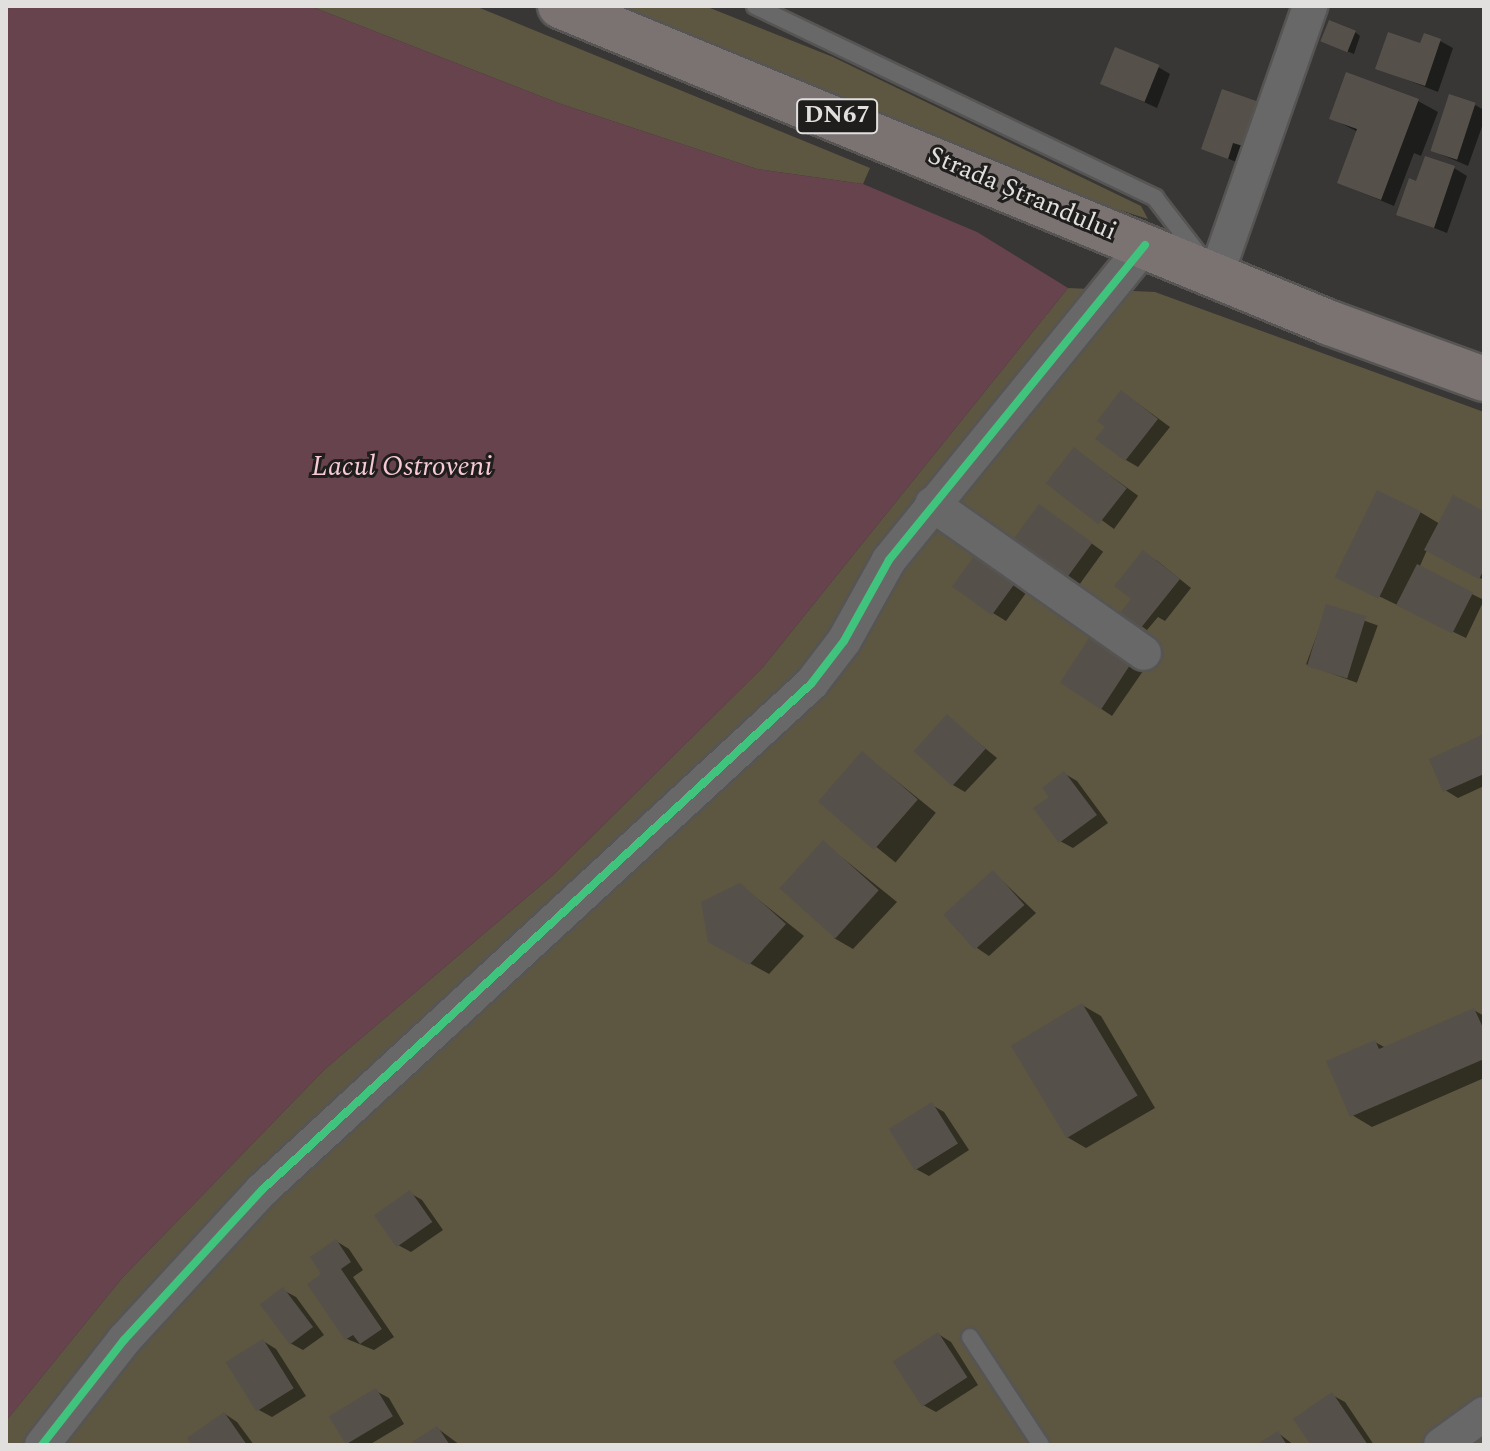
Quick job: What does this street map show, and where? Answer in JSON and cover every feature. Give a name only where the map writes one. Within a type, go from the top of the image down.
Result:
[{"type":"main road","name":"Strada Ștrandului","points":[[560,6],[1216,275],[1484,379]]},
{"type":"street","points":[[1216,275],[1310,6]]},
{"type":"street","points":[[42,1445],[124,1340],[262,1190],[358,1099],[568,914],[811,684],[844,641],[889,560],[1145,245]]},
{"type":"street","points":[[932,504],[1144,653]]},
{"type":"street","points":[[1441,1445],[1484,1414]]},
{"type":"lane","points":[[755,6],[776,10],[1155,198],[1216,275]]},
{"type":"lane","points":[[970,1337],[1041,1445]]},
{"type":"shaded area","points":[[310,6],[475,6],[870,168],[863,184],[757,169],[558,103]]},
{"type":"shaded area","points":[[617,6],[705,6],[833,57],[1141,206],[1148,219],[1069,194]]},
{"type":"shaded area","points":[[1068,288],[1155,292],[1484,412],[1484,1445],[6,1445],[6,1421],[122,1278],[325,1069],[553,875],[763,667]]},
{"type":"water","name":"Lacul Ostroveni","points":[[6,6],[310,6],[558,103],[757,169],[863,184],[977,232],[1068,288],[763,667],[553,875],[325,1069],[122,1278],[6,1421]]},
{"type":"building","points":[[1329,20],[1356,31],[1347,52],[1320,41]]},
{"type":"building","points":[[1388,32],[1420,43],[1424,33],[1441,39],[1425,86],[1375,69]]},
{"type":"building","points":[[1115,47],[1160,65],[1145,102],[1100,84]]},
{"type":"building","points":[[1346,72],[1419,99],[1381,200],[1337,183],[1357,129],[1329,119]]},
{"type":"building","points":[[1222,89],[1259,102],[1243,146],[1233,143],[1228,159],[1201,149]]},
{"type":"building","points":[[1449,94],[1476,103],[1457,160],[1430,151]]},
{"type":"building","points":[[1425,156],[1455,166],[1434,228],[1396,215],[1409,178],[1416,181]]},
{"type":"building","points":[[1121,390],[1158,419],[1125,461],[1095,439],[1105,427],[1097,421]]},
{"type":"building","points":[[1074,447],[1127,488],[1098,524],[1046,483]]},
{"type":"building","points":[[1377,490],[1421,511],[1379,599],[1334,577]]},
{"type":"building","points":[[1453,495],[1484,511],[1484,570],[1479,579],[1424,550]]},
{"type":"building","points":[[1039,504],[1092,543],[1065,581],[1011,542]]},
{"type":"building","points":[[1143,550],[1180,579],[1140,629],[1120,613],[1131,599],[1114,586]]},
{"type":"building","points":[[975,555],[1015,584],[992,615],[952,587]]},
{"type":"building","points":[[1417,564],[1473,593],[1452,634],[1396,605]]},
{"type":"building","points":[[1326,604],[1366,616],[1347,678],[1307,666]]},
{"type":"building","points":[[1091,635],[1132,662],[1101,709],[1060,683]]},
{"type":"building","points":[[947,714],[986,749],[952,786],[914,751]]},
{"type":"building","points":[[1484,734],[1484,774],[1443,792],[1429,759]]},
{"type":"building","points":[[862,751],[918,800],[874,850],[818,802]]},
{"type":"building","points":[[1064,771],[1097,815],[1059,843],[1033,808],[1049,797],[1042,788]]},
{"type":"building","points":[[823,840],[879,890],[835,938],[780,888]]},
{"type":"building","points":[[993,870],[1024,905],[975,950],[943,915]]},
{"type":"building","points":[[740,883],[786,924],[749,965],[708,942],[701,902]]},
{"type":"building","points":[[1082,1003],[1138,1096],[1066,1138],[1011,1046]]},
{"type":"building","points":[[1474,1008],[1484,1030],[1484,1059],[1350,1117],[1326,1061],[1375,1040],[1379,1049]]},
{"type":"building","points":[[932,1102],[958,1144],[915,1171],[889,1129]]},
{"type":"building","points":[[410,1190],[432,1222],[396,1247],[374,1215]]},
{"type":"building","points":[[336,1239],[351,1262],[341,1269],[382,1329],[360,1344],[353,1335],[345,1340],[307,1284],[321,1274],[310,1257]]},
{"type":"building","points":[[283,1287],[313,1327],[290,1344],[260,1304]]},
{"type":"building","points":[[938,1332],[967,1377],[922,1407],[893,1361]]},
{"type":"building","points":[[263,1339],[294,1388],[256,1412],[226,1362]]},
{"type":"building","points":[[376,1388],[393,1416],[346,1445],[329,1416]]},
{"type":"building","points":[[1332,1392],[1368,1445],[1311,1445],[1293,1419]]},
{"type":"building","points":[[224,1412],[247,1445],[192,1445],[187,1438]]},
{"type":"building","points":[[437,1426],[450,1445],[408,1445]]},
{"type":"building","points":[[1278,1431],[1287,1445],[1256,1445]]},
{"type":"cycle path","points":[[42,1445],[124,1340],[262,1190],[811,684],[844,641],[889,560],[1145,245]]}]
